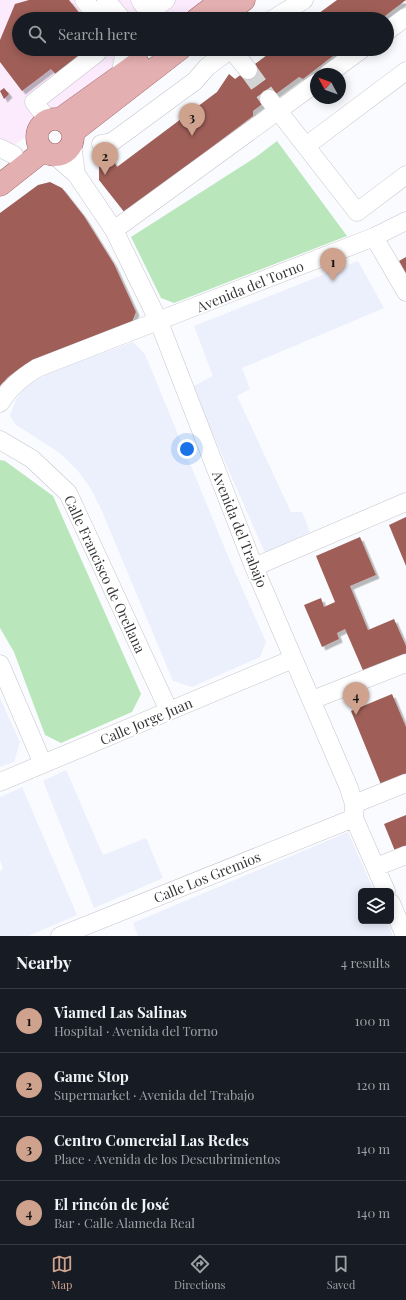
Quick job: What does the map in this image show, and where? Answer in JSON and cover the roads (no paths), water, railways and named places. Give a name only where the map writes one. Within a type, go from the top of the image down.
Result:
[{"type":"main road","points":[[220,12],[230,9]]},
{"type":"main road","points":[[0,185],[120,76],[147,56]]},
{"type":"main road","points":[[5,156],[55,136],[170,56]]},
{"type":"street","points":[[84,0],[94,12]]},
{"type":"street","points":[[106,0],[116,12]]},
{"type":"street","points":[[140,0],[147,8],[153,9],[166,0]]},
{"type":"street","points":[[284,12],[304,0]]},
{"type":"street","points":[[394,26],[406,17]]},
{"type":"street","name":"Avenida del Trabajo","points":[[94,56],[34,102],[76,174],[114,230],[159,322],[254,567],[350,788],[354,811],[385,888]]},
{"type":"street","points":[[120,76],[124,56]]},
{"type":"street","points":[[101,144],[112,142],[195,81],[207,68],[222,56]]},
{"type":"street","points":[[237,56],[248,70]]},
{"type":"street","points":[[336,68],[352,56]]},
{"type":"street","points":[[306,146],[406,71]]},
{"type":"street","points":[[114,230],[274,104],[310,86]]},
{"type":"street","points":[[274,104],[357,212],[406,175]]},
{"type":"street","name":"Avenida del Torno","points":[[0,403],[7,391],[19,380],[37,368],[159,322],[374,237],[406,221]]},
{"type":"street","points":[[374,237],[406,292]]},
{"type":"street","name":"Calle Francisco de Orellana","points":[[0,440],[32,458],[68,493],[169,711]]},
{"type":"street","points":[[254,567],[406,502]]},
{"type":"street","name":"Calle Jorge Juan","points":[[0,782],[293,659]]},
{"type":"street","points":[[312,700],[406,663]]},
{"type":"street","points":[[0,664],[42,764]]},
{"type":"street","name":"Calle Los Gremios","points":[[60,936],[354,811],[406,783]]},
{"type":"street","points":[[376,867],[406,855]]},
{"type":"street","points":[[394,910],[405,936]]},
{"type":"tunnel","points":[[248,70],[269,99]]},
{"type":"place","name":"Centro Comercial Las Redes","points":[[192,136]]},
{"type":"place","name":"Game Stop","points":[[105,175]]},
{"type":"place","name":"Viamed Las Salinas","points":[[333,281]]},
{"type":"place","name":"El rincón de José","points":[[356,715]]}]
